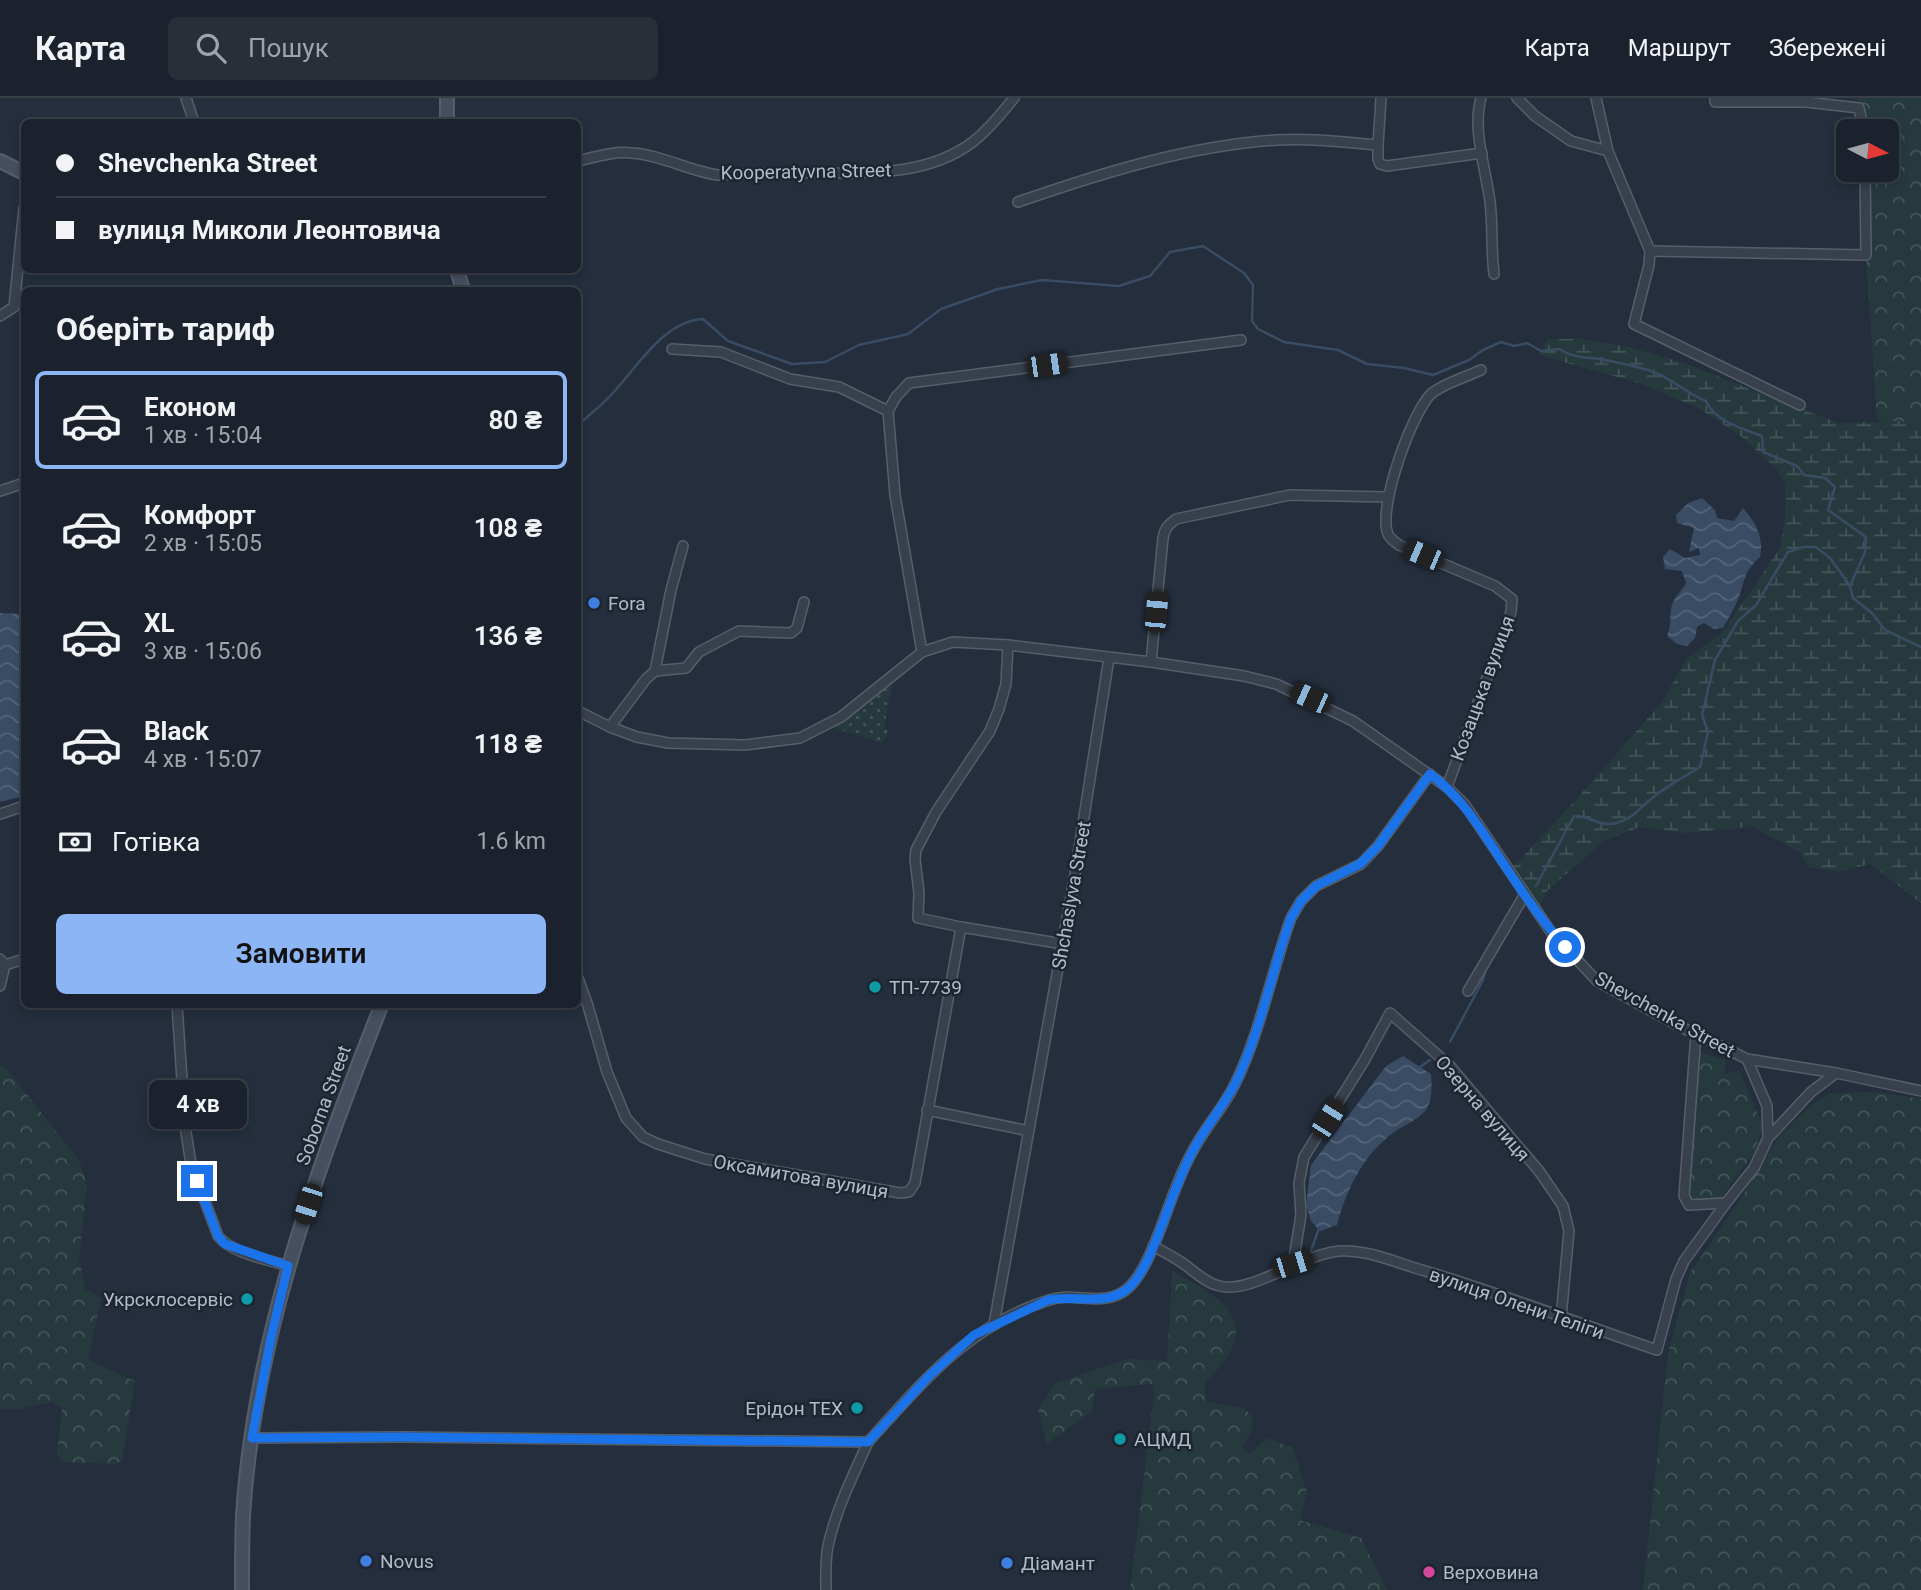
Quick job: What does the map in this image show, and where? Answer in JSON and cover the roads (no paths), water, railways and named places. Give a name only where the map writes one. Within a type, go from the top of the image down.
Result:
[{"type":"main road","points":[[447,98],[447,119]]},
{"type":"main road","points":[[0,161],[21,172]]},
{"type":"main road","name":"Soborna Street","points":[[242,1590],[243,1517],[252,1438],[288,1266],[321,1164],[380,1008]]},
{"type":"street","points":[[186,98],[193,119]]},
{"type":"street","name":"Kooperatyvna Street","points":[[581,160],[618,153],[633,153],[703,173],[718,174],[861,173],[896,170],[938,161],[975,141],[1014,98]]},
{"type":"street","points":[[1381,98],[1378,145],[1380,164],[1387,166],[1482,153]]},
{"type":"street","points":[[1481,98],[1478,118],[1491,205],[1494,274]]},
{"type":"street","points":[[1517,98],[1535,116],[1571,141],[1608,151]]},
{"type":"street","points":[[1596,98],[1608,151],[1650,251],[1634,324],[1800,405]]},
{"type":"street","points":[[1715,98],[1715,102],[1832,103],[1859,108],[1861,119]]},
{"type":"street","points":[[1018,202],[1112,170],[1179,154],[1233,145],[1304,139],[1378,145]]},
{"type":"street","points":[[1650,251],[1866,255],[1864,182]]},
{"type":"street","points":[[0,316],[14,307],[21,238]]},
{"type":"street","points":[[922,652],[895,495],[888,411],[909,383],[1241,340]]},
{"type":"street","points":[[672,349],[721,352],[790,379],[839,387],[888,411]]},
{"type":"street","name":"Козацька вулиця","points":[[1447,787],[1511,612],[1512,599],[1495,586],[1399,545],[1391,539],[1387,532],[1387,497],[1403,446],[1432,393],[1481,370]]},
{"type":"street","points":[[0,491],[21,483]]},
{"type":"street","points":[[1151,662],[1163,538],[1165,529],[1176,519],[1290,495],[1387,497]]},
{"type":"street","points":[[655,671],[683,546]]},
{"type":"street","points":[[610,727],[655,671],[686,668],[699,652],[739,631],[790,633],[797,628],[804,602]]},
{"type":"street","name":"Shevchenka Street","points":[[581,712],[637,737],[690,745],[745,744],[800,738],[841,717],[922,652],[953,642],[1008,645],[1151,662],[1244,676],[1276,684],[1353,721],[1447,787],[1465,805],[1551,932],[1597,981],[1747,1059],[1836,1073],[1921,1091]]},
{"type":"street","points":[[1008,645],[1006,684],[990,731],[936,813],[916,850],[918,918],[961,928],[1063,944]]},
{"type":"street","name":"Shchaslyva Street","points":[[994,1324],[1063,944],[1110,658]]},
{"type":"street","name":"Козацька вулиця","points":[[826,1590],[828,1549],[832,1531],[868,1442],[912,1394],[967,1341],[994,1324],[1059,1297],[1102,1300],[1115,1296],[1128,1288],[1140,1274],[1195,1146],[1235,1084],[1252,1042],[1291,918],[1301,901],[1316,886],[1360,864],[1378,846],[1430,774]]},
{"type":"street","points":[[0,814],[21,807]]},
{"type":"street","points":[[1468,991],[1525,894]]},
{"type":"street","name":"Оксамитова вулиця","points":[[581,986],[607,1072],[626,1118],[643,1137],[705,1159],[900,1193],[909,1192],[915,1183],[961,928]]},
{"type":"street","points":[[0,986],[2,962],[21,959]]},
{"type":"street","points":[[177,1008],[185,1125],[191,1164],[218,1236],[225,1244],[234,1248],[288,1266]]},
{"type":"street","name":"Озерна вулиця","points":[[1293,1264],[1301,1214],[1299,1183],[1304,1157],[1364,1061],[1390,1013],[1449,1065],[1539,1171],[1563,1206],[1569,1231],[1561,1318]]},
{"type":"street","points":[[1696,1034],[1684,1196],[1689,1205],[1695,1206],[1726,1203]]},
{"type":"street","points":[[1747,1059],[1767,1106],[1768,1138]]},
{"type":"street","points":[[1768,1138],[1811,1092],[1836,1073]]},
{"type":"street","points":[[927,1110],[1029,1131]]},
{"type":"street","name":"вулиця Олени Теліги","points":[[1153,1246],[1216,1286],[1229,1287],[1275,1274],[1293,1264],[1330,1252],[1365,1254],[1470,1284],[1657,1350],[1676,1279],[1684,1261],[1754,1168],[1768,1138]]},
{"type":"street","points":[[252,1438],[868,1442]]},
{"type":"water","points":[[1702,498],[1715,510],[1717,518],[1734,521],[1743,508],[1758,531],[1761,550],[1760,557],[1747,573],[1737,602],[1723,628],[1714,629],[1704,623],[1697,627],[1695,638],[1687,646],[1677,644],[1667,636],[1673,602],[1686,583],[1682,571],[1665,569],[1663,557],[1670,549],[1685,558],[1700,555],[1699,548],[1689,552],[1694,528],[1677,523],[1676,515],[1688,503]]},
{"type":"water","points":[[0,613],[21,614],[21,797],[0,802]]},
{"type":"water","points":[[1403,1056],[1431,1074],[1428,1107],[1417,1118],[1389,1136],[1370,1155],[1350,1188],[1337,1225],[1320,1231],[1311,1221],[1306,1205],[1311,1165],[1386,1066]]},
{"type":"waterway","points":[[581,422],[607,399],[651,348],[675,328],[689,322],[703,319],[728,341],[792,364],[825,362],[859,345],[908,334],[941,309],[998,289],[1042,280],[1119,286],[1150,276],[1170,252],[1203,246],[1244,273],[1253,285],[1252,321],[1258,329],[1284,342],[1338,350],[1367,364],[1404,368],[1433,375],[1469,360],[1501,342],[1514,346],[1527,343],[1541,351],[1559,349],[1574,356],[1624,364],[1663,376],[1706,401],[1722,419],[1762,436],[1763,452],[1797,466],[1804,475],[1825,478],[1835,487],[1828,510],[1866,537],[1865,552],[1850,586],[1853,598],[1872,613],[1885,630],[1921,647]]},
{"type":"waterway","points":[[1536,886],[1574,816],[1605,824],[1624,821],[1652,798],[1700,767],[1708,732],[1702,715],[1715,660],[1738,621],[1756,605],[1788,552],[1803,547],[1816,547],[1830,558],[1850,586]]},
{"type":"waterway","points":[[1450,1042],[1483,980],[1487,966]]},
{"type":"waterway","points":[[1420,1067],[1430,1060]]},
{"type":"waterway","points":[[1311,1251],[1319,1228]]},
{"type":"place","name":"Fora","points":[[594,603]]},
{"type":"place","name":"ТП-7739","points":[[875,987]]},
{"type":"place","name":"Укрсклосервіс","points":[[247,1299]]},
{"type":"place","name":"Ерідон ТЕХ","points":[[857,1408]]},
{"type":"place","name":"АЦМД","points":[[1120,1439]]},
{"type":"place","name":"Novus","points":[[366,1561]]},
{"type":"place","name":"Діамант","points":[[1007,1563]]},
{"type":"place","name":"Верховина","points":[[1429,1572]]}]
